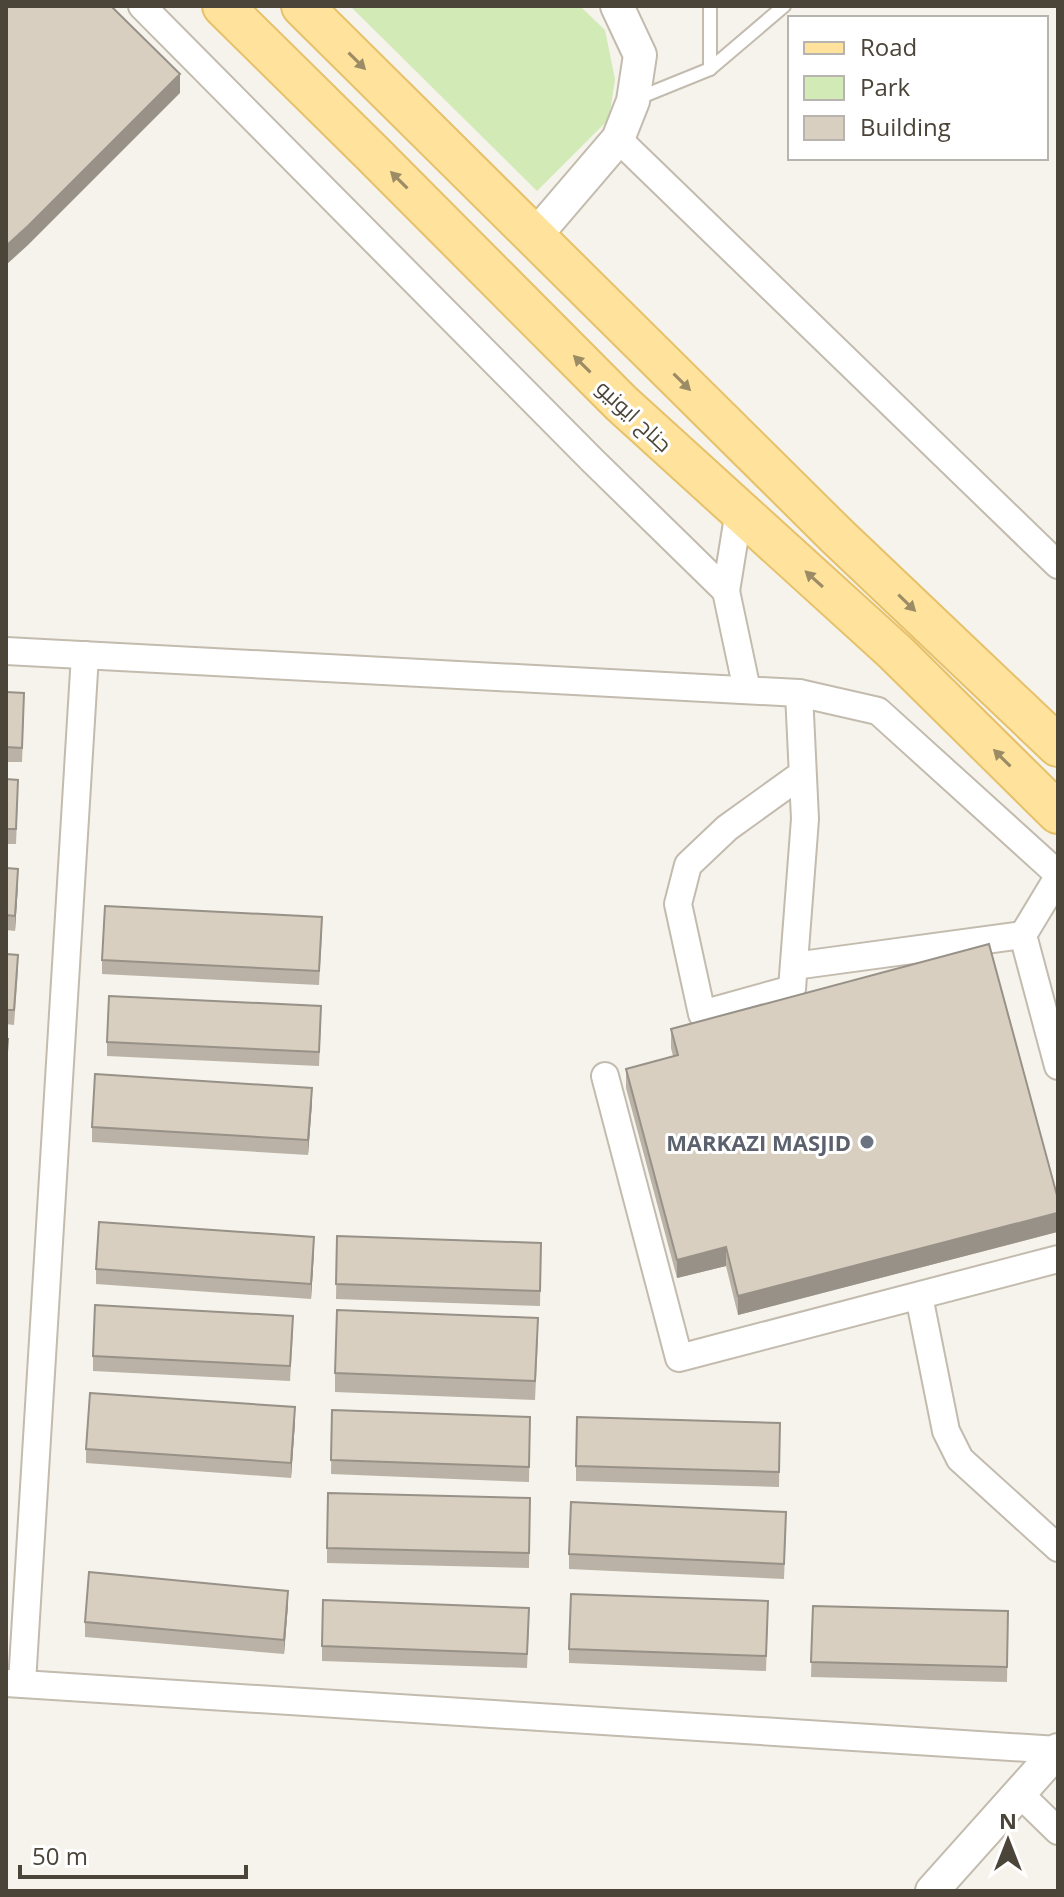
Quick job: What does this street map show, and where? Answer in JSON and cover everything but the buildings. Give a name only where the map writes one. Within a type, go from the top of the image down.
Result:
[{"type":"main road","name":"جناح ایونیو","points":[[223,6],[621,403],[895,652],[1058,813]]},
{"type":"main road","points":[[302,6],[837,536],[1058,746]]},
{"type":"street","points":[[142,6],[726,591]]},
{"type":"street","points":[[535,236],[618,139],[633,101],[640,55],[617,6]]},
{"type":"street","points":[[618,139],[1058,565]]},
{"type":"street","points":[[739,511],[726,591],[747,690]]},
{"type":"street","points":[[6,651],[799,693],[878,711],[1058,876],[1023,935],[1058,1066]]},
{"type":"street","points":[[85,655],[14,1683],[1058,1750]]},
{"type":"street","points":[[799,693],[805,819],[792,989],[702,1014],[678,904],[688,865],[727,828],[802,774]]},
{"type":"street","points":[[794,966],[1023,935]]},
{"type":"street","points":[[605,1076],[679,1358],[1058,1259]]},
{"type":"street","points":[[919,1296],[946,1431],[960,1459],[1058,1548]]},
{"type":"street","points":[[932,1891],[1058,1750]]},
{"type":"street","points":[[1019,1793],[1058,1831]]},
{"type":"lane","points":[[710,6],[710,69]]},
{"type":"lane","points":[[633,101],[710,69],[784,6]]},
{"type":"green space","points":[[350,6],[580,6],[605,30],[615,79],[609,119],[537,191]]},
{"type":"place","name":"MARKAZI MASJID","points":[[867,1142]]}]
